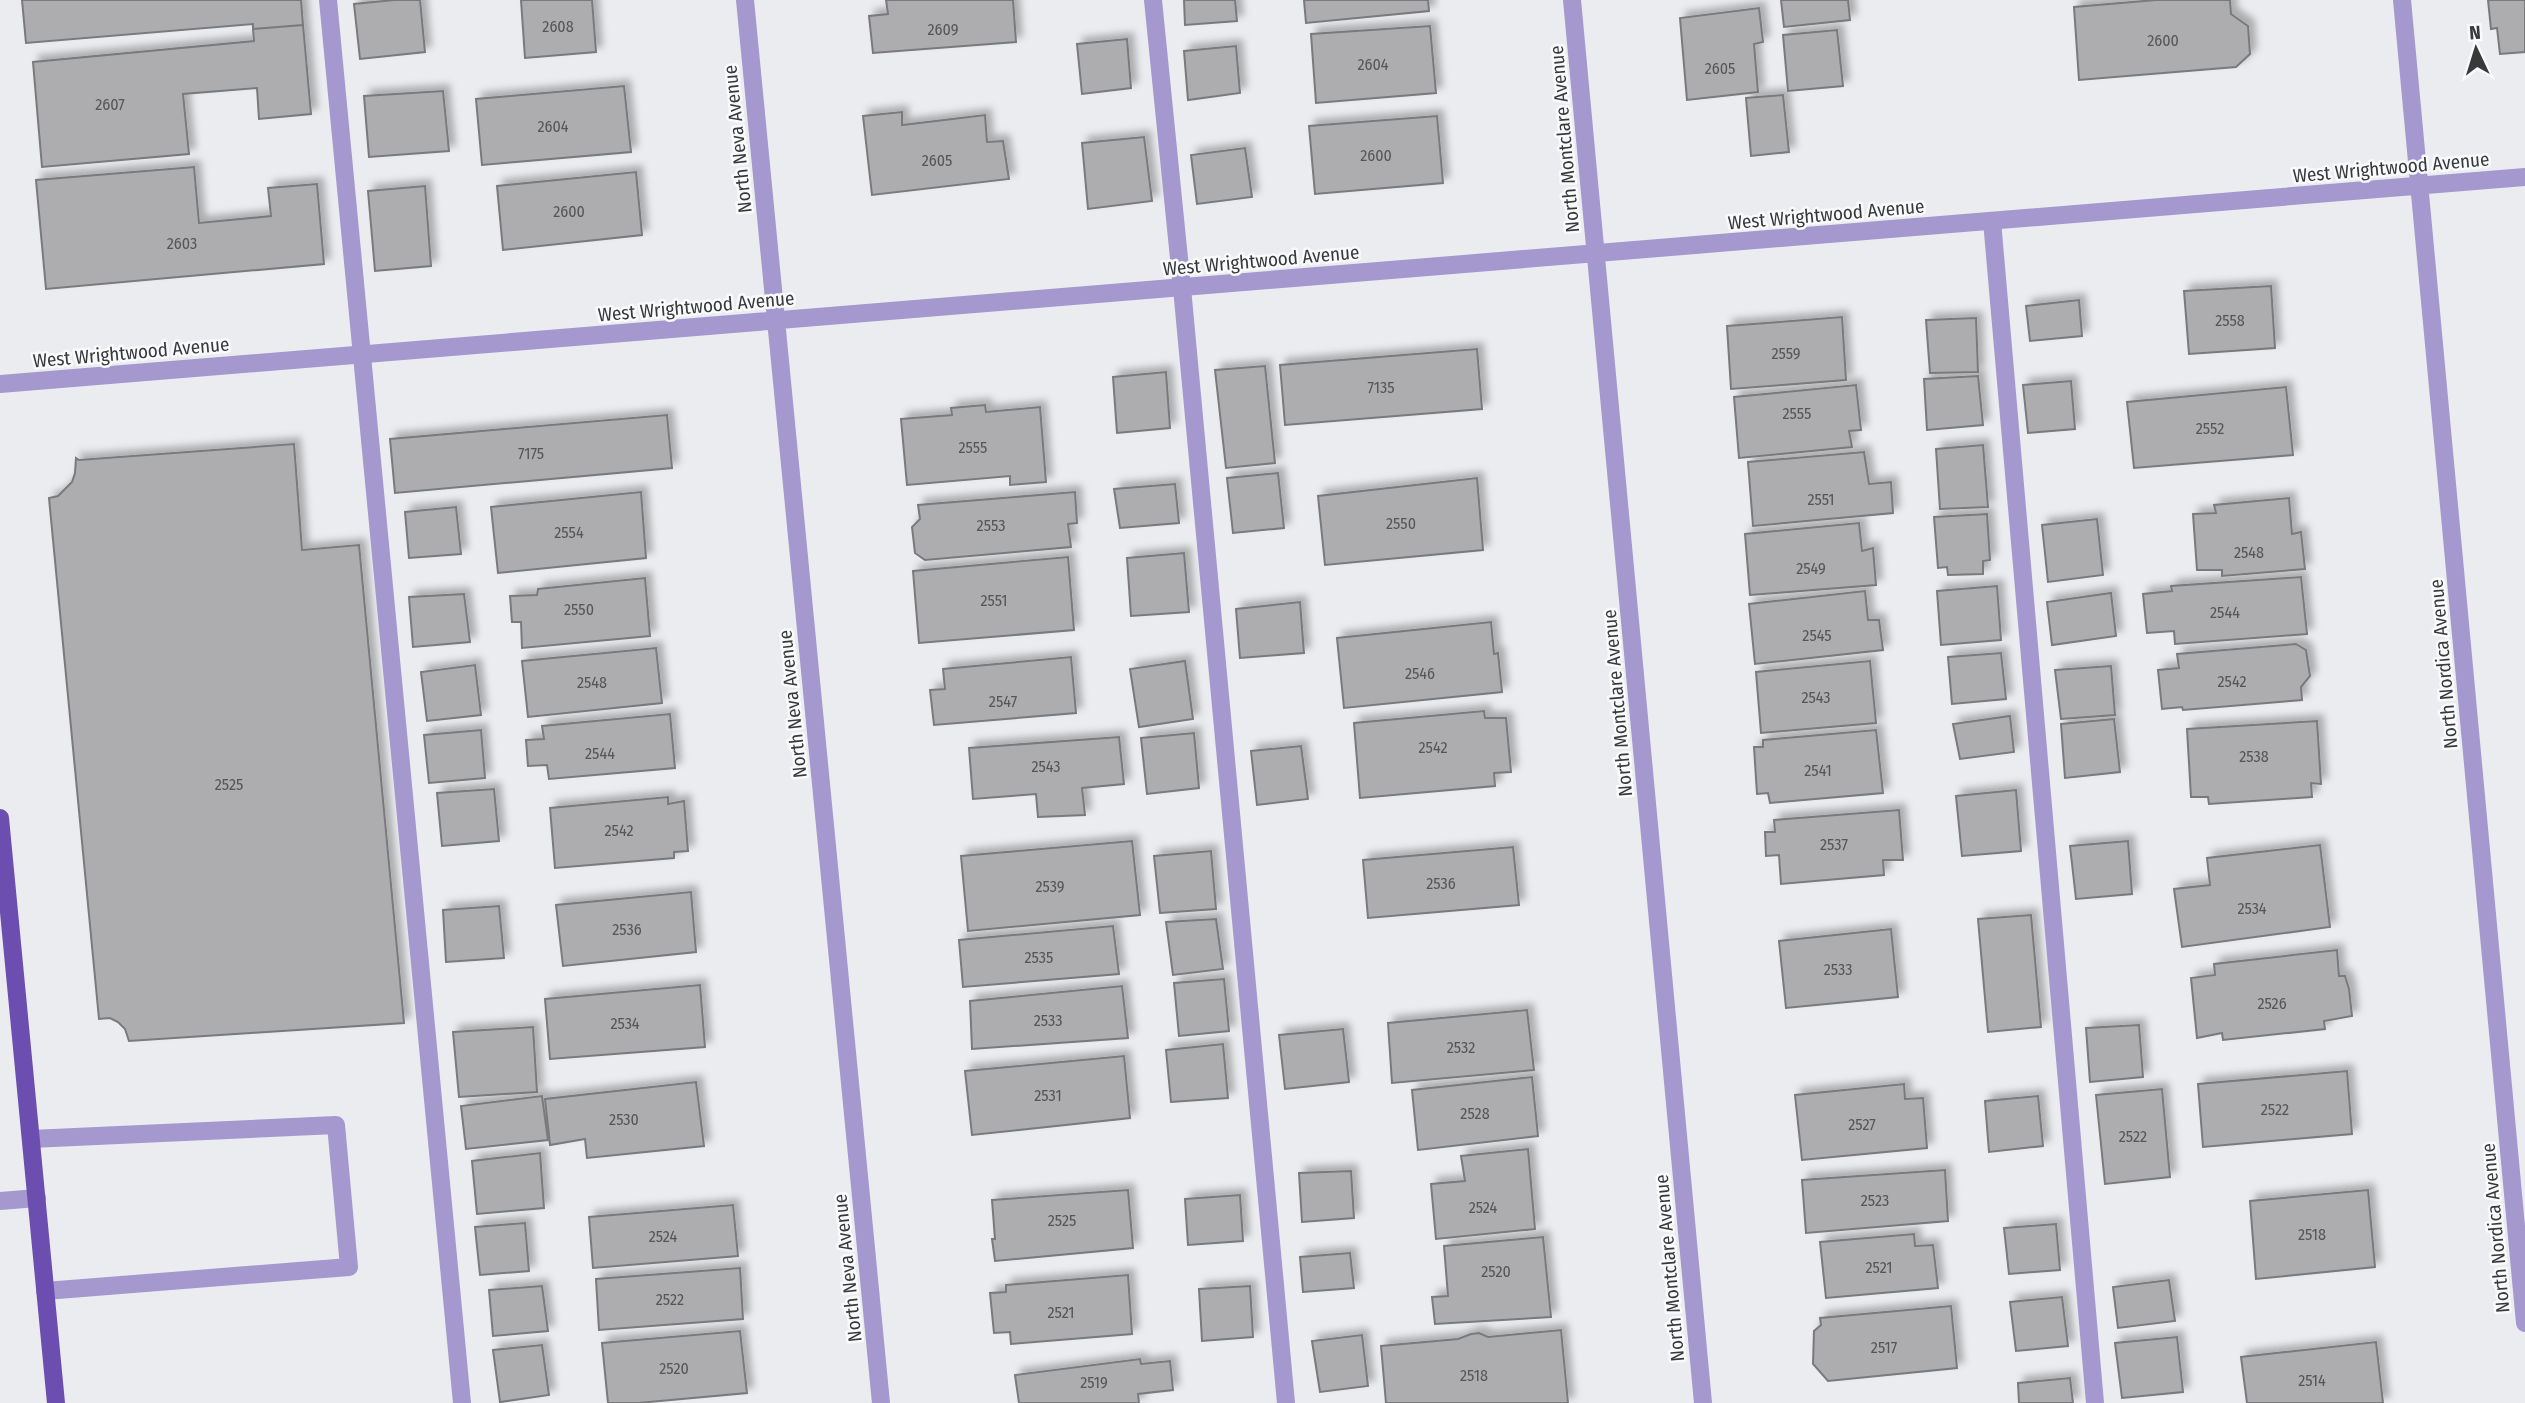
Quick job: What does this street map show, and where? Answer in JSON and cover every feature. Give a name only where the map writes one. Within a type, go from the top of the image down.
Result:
[{"type":"main road","points":[[0,818],[56,1403]]},
{"type":"street","points":[[328,0],[462,1403]]},
{"type":"street","name":"North Neva Avenue","points":[[745,0],[881,1403]]},
{"type":"street","points":[[1153,0],[1286,1403]]},
{"type":"street","name":"North Montclare Avenue","points":[[1572,0],[1703,1403]]},
{"type":"street","name":"North Nordica Avenue","points":[[2402,0],[2525,1323]]},
{"type":"street","name":"West Wrightwood Avenue","points":[[0,384],[2525,177]]},
{"type":"street","points":[[1992,221],[2095,1403]]},
{"type":"street","points":[[31,1139],[336,1125],[346,1228],[349,1267],[45,1291]]},
{"type":"street","points":[[0,1201],[37,1198]]},
{"type":"building","points":[[22,0],[301,0],[303,25],[253,29],[253,24],[26,43]]},
{"type":"building","points":[[420,0],[425,52],[360,59],[354,4]]},
{"type":"building","points":[[521,0],[592,0],[596,52],[525,58]]},
{"type":"building","points":[[886,0],[1013,0],[1016,42],[873,53],[869,16],[888,14]]},
{"type":"building","points":[[1184,0],[1235,0],[1237,21],[1185,25]]},
{"type":"building","points":[[1304,0],[1428,0],[1429,11],[1306,23]]},
{"type":"building","points":[[1781,0],[1848,0],[1850,20],[1784,27]]},
{"type":"building","points":[[2156,0],[2230,0],[2231,14],[2248,26],[2250,54],[2236,67],[2079,80],[2074,7]]},
{"type":"building","points":[[2488,0],[2525,0],[2525,52],[2500,54],[2497,28],[2491,29]]},
{"type":"building","points":[[1759,8],[1763,42],[1754,44],[1758,92],[1687,100],[1680,18]]},
{"type":"building","points":[[303,25],[311,114],[259,119],[257,88],[183,94],[189,154],[42,167],[33,62],[254,41],[253,29]]},
{"type":"building","points":[[1430,26],[1436,93],[1316,103],[1311,34]]},
{"type":"building","points":[[1837,30],[1843,86],[1788,91],[1783,35]]},
{"type":"building","points":[[1127,39],[1131,88],[1082,94],[1077,44]]},
{"type":"building","points":[[1236,46],[1240,93],[1188,100],[1184,51]]},
{"type":"building","points":[[624,86],[631,152],[482,165],[476,99]]},
{"type":"building","points":[[443,91],[449,151],[369,157],[364,96]]},
{"type":"building","points":[[1783,95],[1789,152],[1751,156],[1746,98]]},
{"type":"building","points":[[902,112],[902,125],[985,115],[987,142],[1003,141],[1009,179],[872,195],[863,116]]},
{"type":"building","points":[[1437,116],[1443,183],[1315,194],[1309,126]]},
{"type":"building","points":[[1144,137],[1152,201],[1088,209],[1082,143]]},
{"type":"building","points":[[1245,148],[1252,197],[1197,204],[1191,155]]},
{"type":"building","points":[[194,167],[199,223],[271,216],[268,188],[317,184],[324,264],[46,289],[36,180]]},
{"type":"building","points":[[636,172],[642,235],[503,250],[497,186]]},
{"type":"building","points":[[425,186],[431,266],[375,271],[368,191]]},
{"type":"building","points":[[2271,286],[2275,348],[2189,354],[2184,291]]},
{"type":"building","points":[[2079,300],[2082,336],[2030,341],[2026,306]]},
{"type":"building","points":[[1842,317],[1846,380],[1731,389],[1727,326]]},
{"type":"building","points":[[1976,318],[1978,372],[1930,373],[1926,320]]},
{"type":"building","points":[[1477,349],[1482,409],[1285,425],[1280,365]]},
{"type":"building","points":[[1265,366],[1275,463],[1226,468],[1215,370]]},
{"type":"building","points":[[1166,372],[1170,428],[1117,433],[1113,377]]},
{"type":"building","points":[[1978,376],[1983,425],[1927,430],[1924,379]]},
{"type":"building","points":[[2071,381],[2075,429],[2028,433],[2023,385]]},
{"type":"building","points":[[1856,385],[1861,430],[1849,431],[1852,447],[1739,458],[1734,397]]},
{"type":"building","points":[[2286,387],[2293,455],[2134,468],[2127,402]]},
{"type":"building","points":[[985,405],[986,412],[1040,407],[1046,482],[1010,485],[1010,476],[907,485],[901,419],[952,415],[951,408]]},
{"type":"building","points":[[667,415],[672,468],[395,493],[390,439]]},
{"type":"building","points":[[294,444],[302,550],[359,545],[404,1023],[129,1041],[125,1029],[118,1022],[110,1018],[99,1019],[49,498],[58,496],[72,482],[76,458],[79,460]]},
{"type":"building","points":[[1983,445],[1988,507],[1940,509],[1936,449]]},
{"type":"building","points":[[1864,452],[1869,484],[1891,482],[1893,513],[1753,526],[1748,462]]},
{"type":"building","points":[[1278,473],[1284,528],[1233,533],[1227,478]]},
{"type":"building","points":[[1477,478],[1483,550],[1325,565],[1318,496]]},
{"type":"building","points":[[1175,484],[1179,523],[1120,528],[1114,489]]},
{"type":"building","points":[[641,492],[646,558],[498,573],[491,507]]},
{"type":"building","points":[[1075,492],[1077,523],[1068,524],[1071,547],[925,560],[915,553],[912,527],[920,519],[918,505]]},
{"type":"building","points":[[2289,498],[2292,534],[2301,532],[2305,569],[2222,576],[2222,570],[2197,570],[2193,514],[2216,513],[2214,505]]},
{"type":"building","points":[[456,507],[461,554],[409,558],[405,512]]},
{"type":"building","points":[[1987,514],[1990,560],[1983,561],[1983,574],[1948,575],[1947,567],[1938,568],[1934,517]]},
{"type":"building","points":[[2097,519],[2103,575],[2048,582],[2042,525]]},
{"type":"building","points":[[1859,523],[1862,551],[1873,548],[1876,585],[1750,595],[1745,534]]},
{"type":"building","points":[[1184,553],[1189,612],[1131,616],[1127,558]]},
{"type":"building","points":[[1068,557],[1074,630],[919,643],[913,571]]},
{"type":"building","points":[[2301,577],[2307,634],[2175,644],[2174,631],[2147,633],[2143,594],[2172,591],[2171,586]]},
{"type":"building","points":[[645,578],[650,636],[522,648],[521,622],[512,622],[510,596],[537,595],[538,589]]},
{"type":"building","points":[[1997,586],[2001,640],[1941,645],[1937,591]]},
{"type":"building","points":[[1865,591],[1868,620],[1879,620],[1883,650],[1755,664],[1749,604]]},
{"type":"building","points":[[2111,593],[2116,636],[2052,645],[2047,602]]},
{"type":"building","points":[[464,594],[470,642],[413,647],[409,597]]},
{"type":"building","points":[[1300,602],[1304,653],[1240,658],[1236,609]]},
{"type":"building","points":[[1491,622],[1494,654],[1498,653],[1502,692],[1344,708],[1337,638]]},
{"type":"building","points":[[2296,644],[2306,650],[2310,676],[2301,687],[2302,700],[2183,710],[2182,707],[2162,709],[2158,670],[2179,668],[2177,654]]},
{"type":"building","points":[[656,648],[662,703],[528,717],[522,661]]},
{"type":"building","points":[[2001,653],[2006,699],[1952,704],[1948,657]]},
{"type":"building","points":[[1071,657],[1076,713],[934,725],[930,690],[945,689],[943,669]]},
{"type":"building","points":[[1185,661],[1193,719],[1139,727],[1130,669]]},
{"type":"building","points":[[1870,661],[1876,723],[1761,733],[1756,672]]},
{"type":"building","points":[[475,665],[481,715],[427,721],[421,672]]},
{"type":"building","points":[[2111,666],[2115,715],[2061,719],[2055,670]]},
{"type":"building","points":[[1484,711],[1485,718],[1506,718],[1511,772],[1494,773],[1495,786],[1360,798],[1354,723]]},
{"type":"building","points":[[670,714],[675,768],[549,779],[547,765],[528,766],[526,740],[544,739],[542,726]]},
{"type":"building","points":[[2010,716],[2014,752],[1960,759],[1953,724]]},
{"type":"building","points":[[2114,719],[2120,772],[2065,778],[2061,724]]},
{"type":"building","points":[[2317,721],[2321,784],[2311,783],[2312,797],[2209,804],[2208,797],[2191,797],[2187,729]]},
{"type":"building","points":[[481,730],[485,778],[429,783],[424,735]]},
{"type":"building","points":[[1876,730],[1883,793],[1770,803],[1768,793],[1757,794],[1754,747],[1763,747],[1763,740]]},
{"type":"building","points":[[1194,733],[1199,788],[1147,794],[1141,738]]},
{"type":"building","points":[[1119,737],[1124,784],[1082,788],[1085,815],[1038,817],[1036,794],[973,799],[969,748]]},
{"type":"building","points":[[1301,746],[1308,799],[1257,805],[1251,751]]},
{"type":"building","points":[[494,789],[499,841],[442,846],[437,793]]},
{"type":"building","points":[[2016,790],[2021,851],[1962,856],[1956,796]]},
{"type":"building","points":[[668,797],[668,804],[684,801],[688,851],[674,852],[674,858],[555,868],[550,808]]},
{"type":"building","points":[[1899,810],[1903,860],[1883,860],[1884,875],[1781,884],[1779,855],[1766,856],[1765,832],[1775,832],[1774,820]]},
{"type":"building","points":[[1132,841],[1140,915],[968,931],[961,856]]},
{"type":"building","points":[[2128,841],[2132,894],[2076,899],[2070,846]]},
{"type":"building","points":[[2320,845],[2330,927],[2182,947],[2174,889],[2210,885],[2207,858]]},
{"type":"building","points":[[1513,847],[1519,905],[1368,918],[1363,860]]},
{"type":"building","points":[[1211,851],[1216,909],[1160,913],[1154,856]]},
{"type":"building","points":[[691,892],[696,952],[563,966],[556,905]]},
{"type":"building","points":[[499,906],[504,958],[446,962],[443,910]]},
{"type":"building","points":[[2031,915],[2041,1027],[1988,1032],[1978,919]]},
{"type":"building","points":[[1216,919],[1223,969],[1173,975],[1166,922]]},
{"type":"building","points":[[1113,926],[1119,974],[963,987],[959,940]]},
{"type":"building","points":[[1891,929],[1898,997],[1786,1008],[1779,941]]},
{"type":"building","points":[[2337,950],[2339,976],[2345,976],[2352,1016],[2324,1021],[2325,1029],[2223,1040],[2222,1033],[2197,1038],[2191,978],[2215,975],[2214,964]]},
{"type":"building","points":[[1224,979],[1229,1031],[1179,1036],[1174,983]]},
{"type":"building","points":[[700,985],[705,1047],[550,1059],[545,999]]},
{"type":"building","points":[[1122,986],[1128,1038],[972,1049],[970,1001]]},
{"type":"building","points":[[1527,1010],[1534,1070],[1392,1083],[1388,1023]]},
{"type":"building","points":[[2139,1025],[2143,1077],[2090,1082],[2086,1028]]},
{"type":"building","points":[[533,1027],[537,1092],[459,1097],[453,1032]]},
{"type":"building","points":[[1343,1029],[1349,1082],[1285,1089],[1279,1035]]},
{"type":"building","points":[[1223,1044],[1228,1098],[1171,1102],[1166,1050]]},
{"type":"building","points":[[1124,1056],[1130,1118],[972,1135],[965,1071]]},
{"type":"building","points":[[2347,1071],[2352,1134],[2203,1147],[2198,1084]]},
{"type":"building","points":[[1532,1077],[1538,1136],[1418,1150],[1412,1090]]},
{"type":"building","points":[[696,1082],[704,1146],[587,1158],[585,1139],[550,1145],[545,1099]]},
{"type":"building","points":[[1904,1084],[1905,1099],[1923,1098],[1927,1148],[1802,1160],[1795,1095]]},
{"type":"building","points":[[2162,1089],[2170,1177],[2105,1184],[2096,1095]]},
{"type":"building","points":[[542,1096],[548,1140],[466,1149],[461,1106]]},
{"type":"building","points":[[2038,1096],[2043,1146],[1989,1152],[1985,1101]]},
{"type":"building","points":[[1528,1149],[1535,1229],[1436,1239],[1431,1184],[1465,1181],[1461,1156]]},
{"type":"building","points":[[540,1153],[544,1208],[477,1214],[472,1161]]},
{"type":"building","points":[[1945,1170],[1948,1221],[1806,1233],[1802,1180]]},
{"type":"building","points":[[1351,1171],[1354,1218],[1302,1222],[1299,1173]]},
{"type":"building","points":[[1128,1190],[1133,1248],[995,1261],[992,1200]]},
{"type":"building","points":[[2368,1190],[2375,1267],[2256,1279],[2250,1201]]},
{"type":"building","points":[[1240,1195],[1243,1241],[1188,1245],[1185,1199]]},
{"type":"building","points":[[733,1205],[738,1256],[593,1268],[589,1217]]},
{"type":"building","points":[[525,1223],[529,1271],[480,1275],[475,1227]]},
{"type":"building","points":[[2056,1224],[2060,1270],[2009,1274],[2004,1228]]},
{"type":"building","points":[[1914,1234],[1915,1246],[1933,1245],[1938,1288],[1826,1298],[1820,1242]]},
{"type":"building","points":[[1543,1237],[1551,1317],[1435,1324],[1432,1297],[1448,1296],[1444,1246]]},
{"type":"building","points":[[1350,1253],[1354,1288],[1303,1292],[1300,1257]]},
{"type":"building","points":[[740,1268],[743,1319],[599,1330],[596,1279]]},
{"type":"building","points":[[1128,1275],[1132,1334],[1011,1344],[1010,1332],[994,1333],[990,1293],[1006,1292],[1006,1285]]},
{"type":"building","points":[[2169,1280],[2175,1321],[2118,1328],[2113,1287]]},
{"type":"building","points":[[542,1286],[548,1331],[493,1336],[489,1290]]},
{"type":"building","points":[[1250,1286],[1253,1337],[1202,1341],[1199,1289]]},
{"type":"building","points":[[2062,1297],[2068,1346],[2016,1351],[2010,1302]]},
{"type":"building","points":[[1951,1306],[1957,1368],[1828,1381],[1813,1364],[1814,1331],[1821,1325],[1820,1318]]},
{"type":"building","points":[[1561,1330],[1568,1403],[1386,1403],[1381,1346],[1458,1339],[1479,1333],[1488,1337]]},
{"type":"building","points":[[740,1331],[747,1393],[638,1403],[608,1403],[602,1343]]},
{"type":"building","points":[[1362,1335],[1368,1386],[1320,1392],[1312,1341]]},
{"type":"building","points":[[2177,1337],[2183,1392],[2122,1398],[2115,1343]]},
{"type":"building","points":[[2376,1342],[2383,1403],[2247,1403],[2241,1357]]},
{"type":"building","points":[[542,1345],[549,1395],[500,1402],[493,1350]]},
{"type":"building","points":[[1140,1359],[1141,1364],[1170,1361],[1173,1390],[1138,1394],[1139,1403],[1019,1403],[1015,1375]]},
{"type":"building","points":[[2070,1378],[2073,1403],[2019,1403],[2018,1383]]}]
